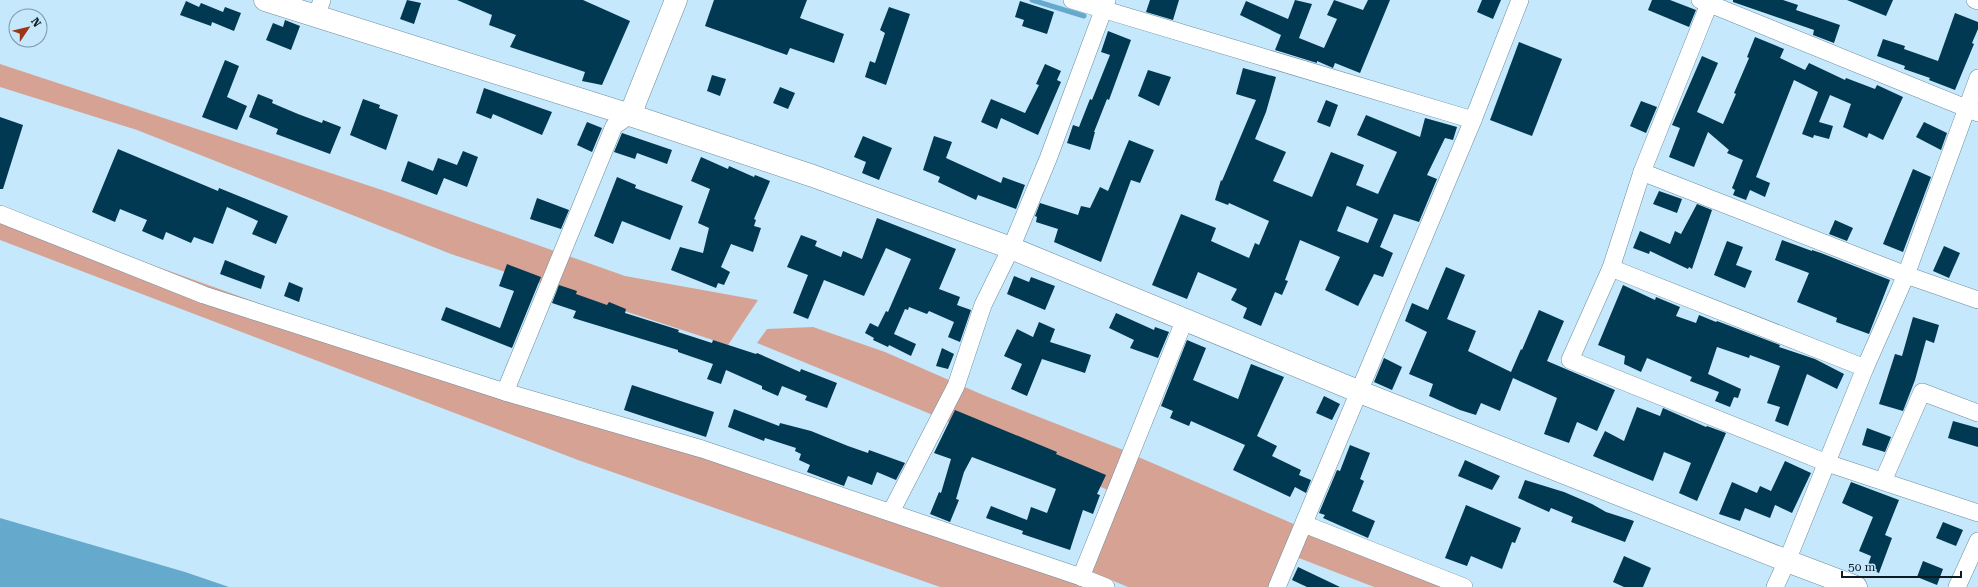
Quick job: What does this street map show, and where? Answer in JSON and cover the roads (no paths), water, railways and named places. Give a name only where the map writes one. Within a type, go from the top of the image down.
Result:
[{"type":"street","points":[[265,0],[319,8],[813,176],[1011,248],[1360,392],[1856,587]]},
{"type":"street","points":[[505,392],[614,126],[630,115],[676,0]]},
{"type":"street","points":[[1072,0],[1105,4],[1473,120]]},
{"type":"street","points":[[1277,587],[1473,120],[1520,0]]},
{"type":"street","points":[[1973,111],[1704,2],[1642,172],[1611,268],[1570,360],[1827,462],[1978,513]]},
{"type":"street","points":[[891,512],[956,386],[983,305],[1011,248],[1048,160],[1105,4]]},
{"type":"street","points":[[1775,587],[1973,111],[1978,78]]},
{"type":"street","points":[[1642,172],[1906,275],[1978,300]]},
{"type":"street","points":[[0,214],[204,295],[505,392],[702,449],[891,512],[1081,577],[1106,587]]},
{"type":"street","points":[[1611,268],[1865,368]]},
{"type":"street","points":[[1081,577],[1185,319]]},
{"type":"street","points":[[1883,481],[1922,392],[1978,413]]},
{"type":"street","points":[[1304,524],[1464,587]]},
{"type":"street","points":[[1957,587],[1978,541]]},
{"type":"water","points":[[0,518],[185,572],[229,587],[0,587]]},
{"type":"waterway","points":[[1032,0],[1084,16]]}]
